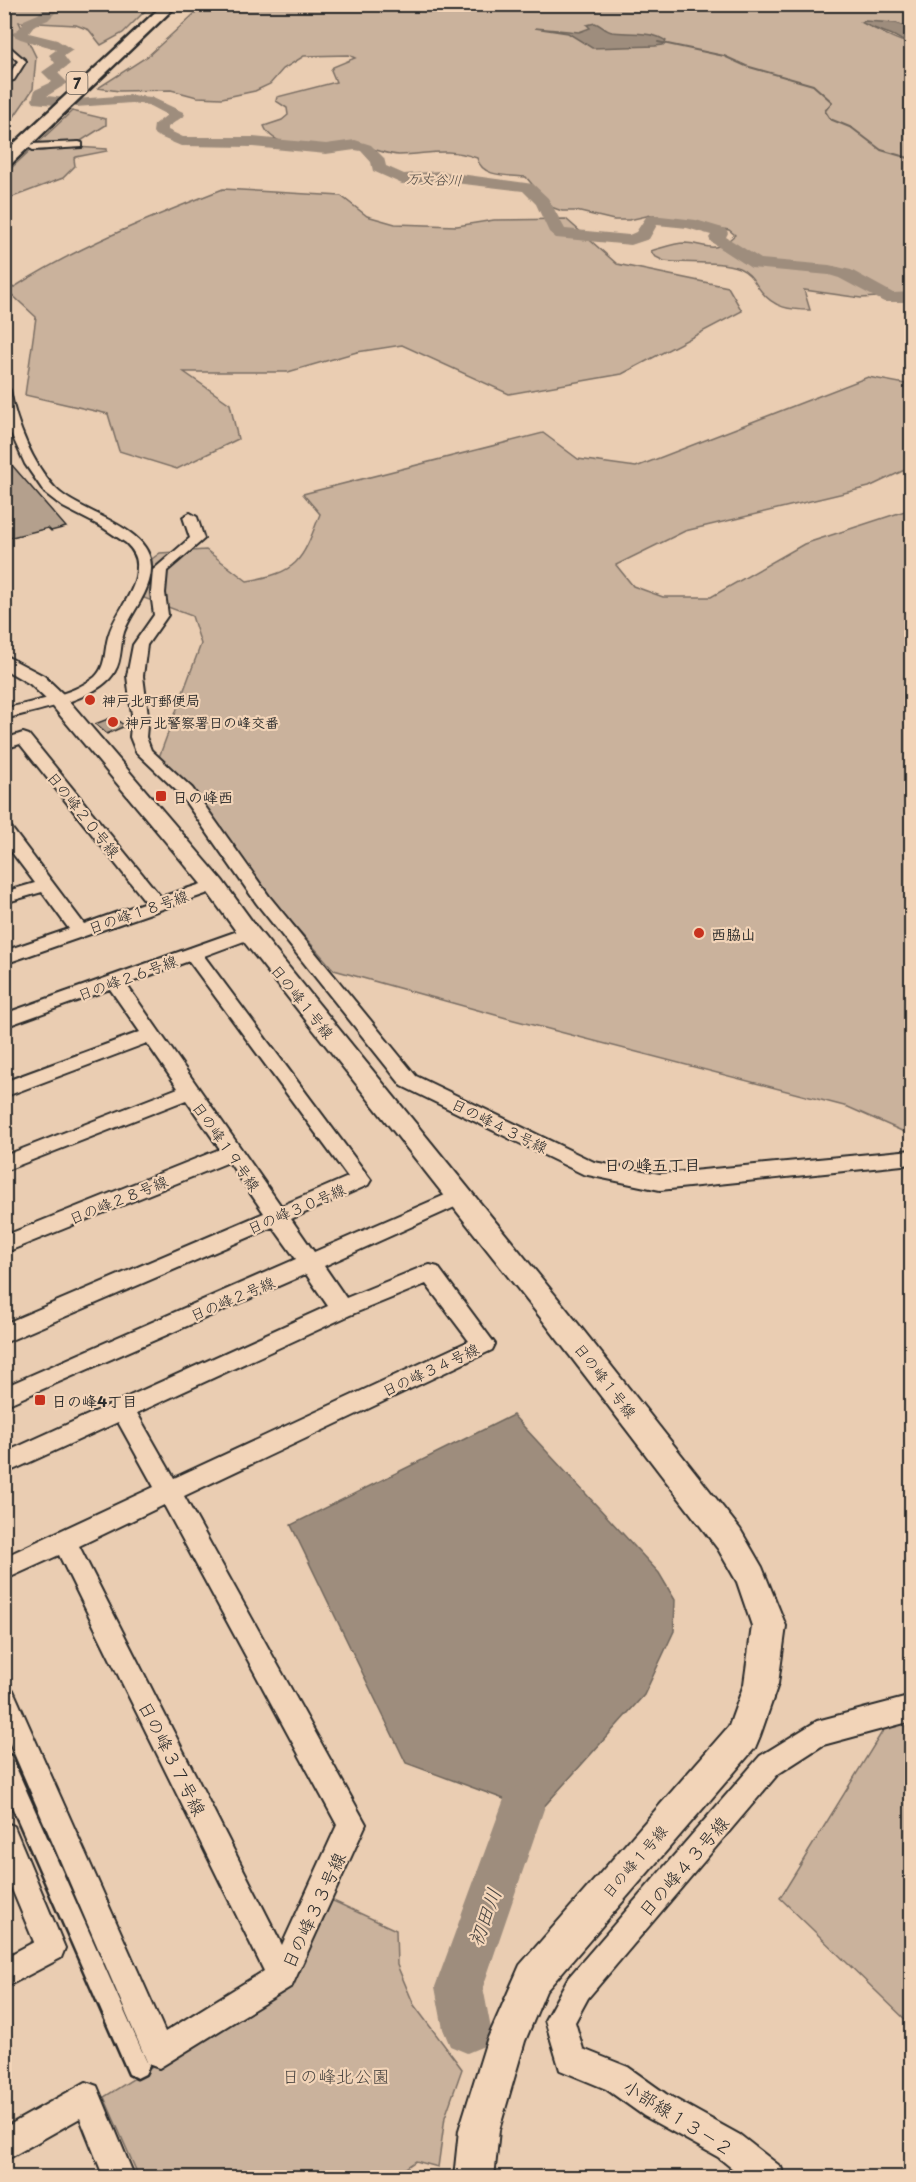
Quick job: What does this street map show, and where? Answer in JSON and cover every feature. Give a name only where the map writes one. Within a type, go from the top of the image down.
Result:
[{"type":"highway","name":"7","points":[[133,36],[161,4]]},
{"type":"highway","name":"7","points":[[4,162],[32,130],[133,36],[172,4]]},
{"type":"highway","name":"7","points":[[4,150],[32,130]]},
{"type":"street","points":[[4,44],[22,61],[11,78],[4,80]]},
{"type":"street","points":[[33,147],[79,145]]},
{"type":"street","points":[[4,390],[11,433],[40,480],[57,498],[124,534],[138,546],[144,559],[145,573],[116,632],[108,671],[99,681],[84,690],[4,714]]},
{"type":"street","name":"日の峰４３号線","points":[[190,517],[197,539],[160,570],[158,593],[161,615],[140,645],[135,676],[140,715],[138,737],[144,752],[186,791],[263,900],[409,1081],[590,1169],[660,1182],[912,1157]]},
{"type":"street","points":[[137,590],[158,593]]},
{"type":"street","name":"日の峰１号線","points":[[4,661],[37,680],[56,699],[214,885],[249,933],[554,1314],[729,1539],[751,1577],[769,1626],[761,1684],[742,1736],[533,1978],[506,2040],[478,2130],[474,2178]]},
{"type":"street","name":"日の峰２０号線","points":[[4,744],[23,738],[157,904]]},
{"type":"street","name":"日の峰１８号線","points":[[7,838],[80,931],[214,885]]},
{"type":"street","points":[[4,898],[45,885]]},
{"type":"street","points":[[4,958],[80,931]]},
{"type":"street","name":"日の峰２６号線","points":[[4,1021],[249,933]]},
{"type":"street","name":"日の峰３０号線","points":[[4,1334],[361,1180],[192,953]]},
{"type":"street","name":"日の峰１９号線","points":[[114,981],[342,1309]]},
{"type":"street","points":[[4,1090],[150,1035]]},
{"type":"street","points":[[4,1164],[189,1091]]},
{"type":"street","name":"日の峰２８号線","points":[[4,1245],[232,1152]]},
{"type":"street","name":"日の峰２号線","points":[[4,1397],[459,1197]]},
{"type":"street","name":"日の峰３４号線","points":[[4,1464],[342,1309],[430,1273],[484,1344],[4,1569]]},
{"type":"street","name":"日の峰３３号線","points":[[4,1699],[159,2053],[282,1976],[352,1824],[123,1410]]},
{"type":"street","name":"日の峰３７号線","points":[[64,1541],[282,1976]]},
{"type":"street","name":"日の峰４３号線","points":[[617,2078],[571,2059],[561,2020],[578,1988],[769,1765],[817,1734],[912,1708]]},
{"type":"street","points":[[4,1763],[137,2067]]},
{"type":"street","points":[[4,1836],[51,1948],[4,1974]]},
{"type":"street","name":"小部線１３－２","points":[[617,2078],[655,2105],[729,2146],[770,2178]]},
{"type":"street","points":[[4,2146],[86,2097],[120,2178]]},
{"type":"green space","points":[[5,5],[151,5],[123,33],[101,45],[89,30],[76,25],[19,22],[36,57],[33,89],[5,130]]},
{"type":"green space","points":[[204,5],[911,5],[911,28],[896,23],[862,22],[911,44],[911,295],[861,298],[804,290],[810,310],[789,308],[766,297],[750,275],[739,268],[722,264],[664,261],[654,256],[651,251],[681,243],[715,247],[735,235],[729,230],[651,215],[629,220],[614,220],[576,211],[562,211],[551,207],[526,177],[490,172],[484,169],[477,158],[466,155],[438,152],[399,155],[358,146],[292,145],[270,135],[264,126],[282,120],[288,115],[287,108],[276,101],[277,97],[336,82],[331,70],[355,58],[349,55],[304,56],[283,69],[270,84],[255,91],[222,98],[197,97],[171,90],[119,91],[98,88],[148,56]]},
{"type":"green space","points":[[72,111],[106,119],[106,125],[76,144],[48,144],[41,151],[75,147],[107,149],[107,151],[76,157],[75,166],[63,178],[5,200],[5,174]]},
{"type":"green space","points":[[223,189],[341,196],[367,216],[395,224],[457,226],[494,220],[566,219],[617,264],[728,287],[742,311],[622,374],[509,394],[402,345],[357,352],[288,372],[184,372],[230,404],[238,439],[177,469],[119,451],[108,414],[25,395],[36,317],[8,291],[86,247]]},
{"type":"green space","points":[[868,377],[911,385],[911,467],[869,487],[685,531],[616,565],[633,586],[663,597],[711,597],[804,544],[911,509],[911,1135],[848,1107],[510,1019],[334,970],[155,768],[201,644],[192,616],[144,598],[141,567],[160,553],[206,550],[247,581],[264,577],[278,573],[296,562],[308,543],[320,514],[303,494],[543,433],[578,459],[636,467]]},
{"type":"green space","points":[[911,1685],[911,2025],[780,1898]]},
{"type":"green space","name":"日の峰北公園","points":[[329,1899],[396,1930],[397,1965],[414,2005],[462,2069],[445,2117],[438,2167],[416,2161],[392,2177],[139,2177],[104,2097],[291,1981]]},
{"type":"shaded area","points":[[861,22],[896,23],[911,28],[911,44]]},
{"type":"shaded area","points":[[595,23],[612,32],[647,34],[666,41],[663,45],[655,46],[592,48],[568,33],[535,28],[579,32],[590,28],[587,25]]},
{"type":"shaded area","points":[[513,1415],[659,1573],[675,1600],[674,1631],[644,1695],[539,1812],[406,1763],[291,1525]]},
{"type":"building","points":[[4,456],[66,527],[51,531],[48,528],[4,539]]},
{"type":"building","name":"神戸北警察署日の峰交番","points":[[113,717],[125,726],[107,734],[95,724]]},
{"type":"waterway","name":"万丈谷川","points":[[58,4],[43,17],[29,23],[28,28],[19,34],[45,40],[66,50],[56,55],[63,64],[49,72],[61,83],[40,93],[39,100],[76,103],[131,99],[151,101],[178,115],[161,125],[160,132],[181,141],[253,142],[326,149],[355,145],[366,148],[379,161],[378,168],[402,179],[438,176],[527,187],[542,201],[557,232],[562,234],[631,240],[643,235],[652,220],[687,223],[720,233],[717,238],[757,264],[829,270],[845,274],[890,298],[912,297]]},
{"type":"waterway","points":[[658,42],[724,56],[746,66],[813,85],[832,102],[825,111],[830,119],[852,128],[881,150],[912,159]]},
{"type":"waterway","name":"初田川","points":[[467,2029],[459,1987],[523,1806]]},
{"type":"tunnel","points":[[4,147],[33,147]]},
{"type":"place","name":"神戸北町郵便局","points":[[90,700]]},
{"type":"place","name":"神戸北警察署日の峰交番","points":[[113,722]]},
{"type":"place","name":"日の峰西","points":[[161,796]]},
{"type":"place","name":"西脇山","points":[[699,933]]},
{"type":"place","name":"日の峰4丁目","points":[[40,1400]]},
{"type":"district","name":"日の峰五丁目","points":[[652,1164]]}]
